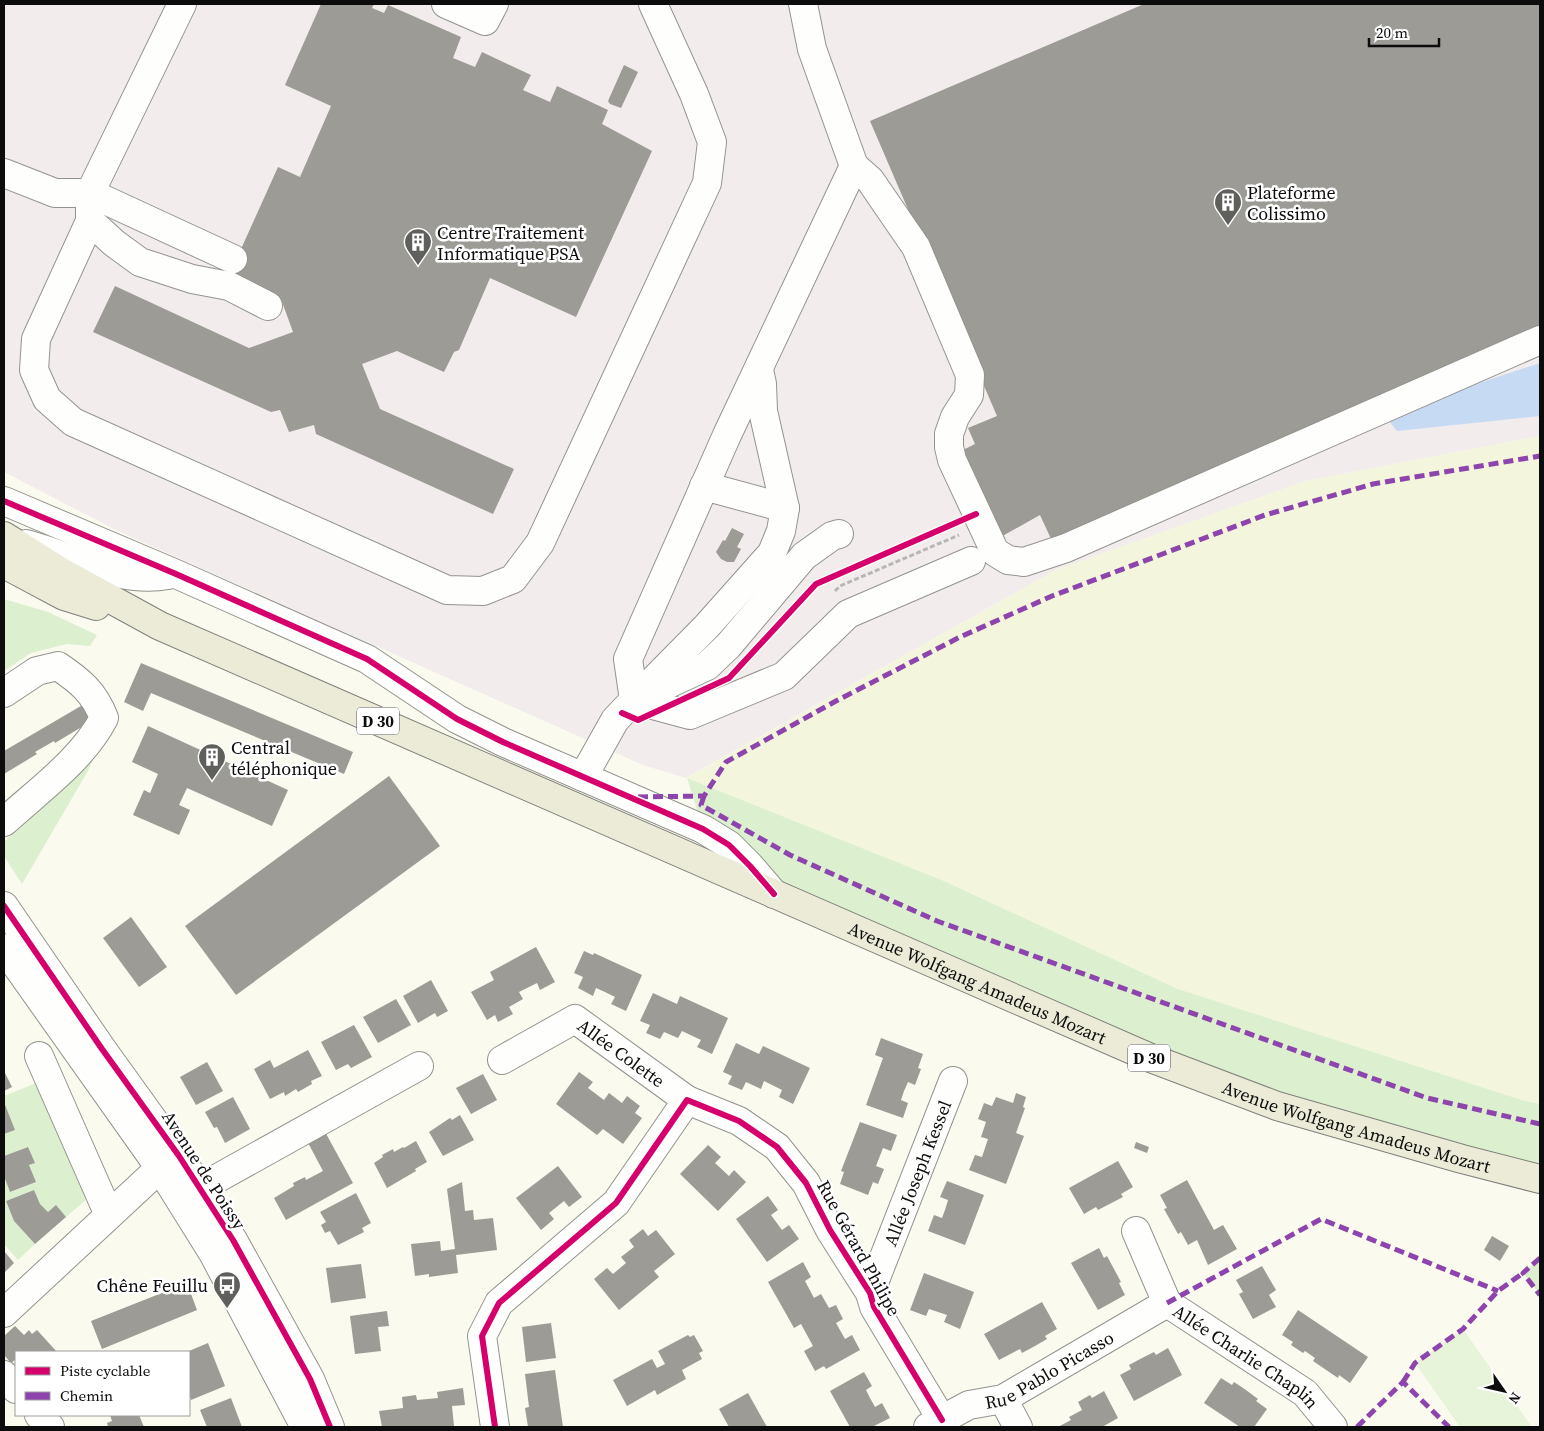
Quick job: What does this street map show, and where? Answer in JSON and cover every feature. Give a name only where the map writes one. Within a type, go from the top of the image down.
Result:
[{"type":"main road","name":"D 30","points":[[6,547],[64,596],[160,626]]},
{"type":"main road","name":"D 30","points":[[6,547],[64,573],[160,626]]},
{"type":"main road","points":[[4,584],[64,596]]},
{"type":"main road","name":"Avenue Wolfgang Amadeus Mozart","points":[[160,626],[1153,1060],[1277,1106],[1462,1159],[1540,1179]]},
{"type":"street","points":[[182,4],[90,193],[90,221],[36,339],[34,370],[47,399],[73,422],[447,590],[483,591],[513,579],[540,543],[706,183],[712,142],[694,94],[653,4]]},
{"type":"street","points":[[446,4],[485,21],[494,4]]},
{"type":"street","points":[[802,4],[812,50],[854,166],[870,180],[916,247],[970,375],[969,395],[955,417],[949,434],[949,447],[952,460],[985,533],[995,552],[1008,560],[1024,562],[1066,548],[1540,340]]},
{"type":"street","points":[[634,700],[628,659],[704,486],[854,166]]},
{"type":"street","points":[[4,173],[55,193],[90,193],[233,259]]},
{"type":"street","points":[[90,221],[114,243],[140,262],[192,279],[229,286],[268,306]]},
{"type":"street","points":[[583,777],[615,720],[707,626],[772,553],[781,531],[785,508],[763,411],[762,384],[759,370]]},
{"type":"street","points":[[704,486],[785,508]]},
{"type":"street","points":[[4,501],[176,574],[366,659],[457,719],[503,742],[703,830],[728,845],[750,866],[774,894]]},
{"type":"street","points":[[634,700],[707,666],[728,646],[804,556],[832,536],[839,534]]},
{"type":"street","points":[[6,547],[43,548],[84,564],[117,574],[160,576],[176,574]]},
{"type":"street","points":[[634,700],[690,715],[784,676],[848,614],[971,561]]},
{"type":"street","points":[[4,693],[37,671],[58,666],[78,680],[98,701],[104,718],[96,734],[75,759],[4,822]]},
{"type":"street","points":[[4,906],[12,952]]},
{"type":"street","name":"Avenue de Poissy","points":[[12,952],[84,1061],[170,1162],[200,1188],[233,1240],[305,1371],[330,1427]]},
{"type":"street","name":"Avenue de Poissy","points":[[12,952],[102,1049],[170,1162],[226,1277],[305,1427]]},
{"type":"street","name":"Allée Colette","points":[[502,1060],[575,1019],[687,1100]]},
{"type":"street","points":[[39,1056],[109,1215]]},
{"type":"street","points":[[200,1188],[419,1066]]},
{"type":"street","name":"Allée Joseph Kessel","points":[[870,1293],[953,1081]]},
{"type":"street","points":[[495,1427],[482,1336],[499,1303],[616,1203],[687,1100]]},
{"type":"street","name":"Rue Gérard Philipe","points":[[687,1100],[740,1121],[777,1147],[806,1183],[830,1230],[870,1293],[874,1307],[935,1423]]},
{"type":"street","points":[[4,1313],[109,1215],[170,1162]]},
{"type":"street","name":"Allée Charlie Chaplin","points":[[1136,1231],[1167,1303],[1305,1394],[1333,1427]]},
{"type":"street","name":"Rue Pablo Picasso","points":[[935,1423],[969,1404],[1003,1399],[1167,1303]]},
{"type":"street","points":[[4,1375],[15,1388]]},
{"type":"street","points":[[1003,1399],[1018,1427]]},
{"type":"street","points":[[40,1416],[50,1427]]},
{"type":"shaded area","points":[[4,4],[1540,4],[1540,436],[1306,481],[1056,570],[686,778],[643,765],[120,532],[4,472]]},
{"type":"green space","points":[[1540,436],[1540,1104],[1522,1100],[1178,989],[944,881],[687,778],[1056,570],[1306,481]]},
{"type":"green space","points":[[4,599],[48,612],[97,635],[90,646],[67,644],[31,653],[4,671]]},
{"type":"green space","points":[[93,759],[22,884],[4,856],[4,842]]},
{"type":"green space","points":[[687,778],[944,881],[1178,989],[1522,1100],[1540,1104],[1540,1176],[1277,1106],[774,894],[703,829]]},
{"type":"green space","points":[[41,1081],[88,1198],[66,1217],[56,1206],[48,1212],[40,1204],[34,1190],[6,1201],[14,1221],[35,1244],[18,1260],[4,1244],[4,1176],[11,1192],[36,1182],[29,1165],[34,1163],[28,1147],[4,1156],[4,1134],[15,1130],[4,1102],[4,1096]]},
{"type":"green space","points":[[1540,1258],[1540,1295],[1523,1273]]},
{"type":"green space","points":[[1463,1329],[1532,1427],[1460,1427],[1415,1363]]},
{"type":"water","points":[[1540,363],[1540,416],[1397,431],[1389,421],[1397,410]]},
{"type":"building","name":"Centre Traitement Informatique PSA","points":[[321,4],[374,4],[372,8],[384,13],[388,5],[461,37],[453,58],[475,67],[482,52],[531,75],[523,90],[550,102],[557,86],[608,110],[602,124],[652,151],[576,317],[490,278],[459,350],[454,352],[444,372],[397,351],[362,364],[380,409],[514,469],[493,514],[316,434],[314,425],[289,432],[280,410],[271,412],[93,332],[115,286],[249,348],[293,332],[281,299],[232,276],[243,256],[241,249],[278,167],[300,177],[331,106],[285,85]]},
{"type":"building","name":"Plateforme Colissimo","points":[[1144,4],[1540,4],[1540,330],[1052,541],[1040,515],[999,538],[963,450],[975,444],[968,428],[997,416],[870,121]]},
{"type":"building","points":[[624,65],[638,72],[621,108],[610,104],[608,101]]},
{"type":"building","points":[[732,528],[744,534],[737,547],[741,549],[734,562],[727,562],[721,559],[716,552]]},
{"type":"building","points":[[141,663],[353,752],[344,774],[151,693],[143,711],[124,702]]},
{"type":"building","points":[[86,703],[95,719],[55,743],[54,741],[35,752],[37,754],[4,774],[4,751]]},
{"type":"building","name":"Central téléphonique","points":[[148,726],[288,790],[272,826],[187,788],[179,805],[190,810],[179,835],[133,815],[144,790],[150,793],[158,774],[132,762]]},
{"type":"building","points":[[389,776],[440,846],[236,995],[185,926]]},
{"type":"building","points":[[131,917],[167,967],[139,987],[103,938]]},
{"type":"building","points":[[536,947],[555,982],[540,990],[537,983],[519,992],[523,999],[509,1007],[513,1014],[498,1022],[495,1015],[487,1020],[471,992],[494,980],[490,972]]},
{"type":"building","points":[[584,951],[593,955],[594,953],[642,975],[626,1011],[611,1004],[615,997],[605,992],[596,988],[593,996],[578,988],[583,977],[574,973]]},
{"type":"building","points":[[431,980],[448,1011],[437,1017],[435,1013],[418,1023],[403,996]]},
{"type":"building","points":[[653,993],[677,1004],[680,996],[728,1018],[712,1054],[697,1047],[701,1040],[682,1031],[678,1038],[664,1032],[660,1039],[646,1033],[650,1025],[640,1021]]},
{"type":"building","points":[[396,999],[411,1025],[378,1043],[363,1017]]},
{"type":"building","points":[[354,1025],[372,1057],[351,1068],[348,1064],[336,1070],[321,1042]]},
{"type":"building","points":[[881,1038],[923,1054],[918,1068],[921,1069],[915,1085],[908,1082],[901,1100],[908,1103],[903,1118],[866,1105],[883,1058],[875,1055]]},
{"type":"building","points":[[736,1043],[759,1054],[763,1046],[810,1068],[793,1104],[779,1097],[782,1090],[764,1081],[761,1089],[746,1082],[742,1090],[728,1084],[732,1076],[723,1072]]},
{"type":"building","points":[[308,1050],[322,1076],[311,1081],[312,1084],[298,1092],[296,1089],[285,1096],[284,1092],[270,1099],[254,1069],[270,1060],[274,1068]]},
{"type":"building","points":[[207,1062],[223,1091],[196,1105],[180,1077]]},
{"type":"building","points":[[4,1071],[12,1087],[4,1091]]},
{"type":"building","points":[[579,1072],[593,1082],[588,1088],[604,1100],[609,1093],[622,1103],[627,1096],[640,1106],[635,1113],[642,1118],[623,1144],[603,1129],[597,1135],[556,1104]]},
{"type":"building","points":[[483,1074],[497,1100],[471,1114],[456,1088]]},
{"type":"building","points":[[1016,1093],[1026,1097],[1023,1107],[1025,1108],[1016,1133],[1024,1136],[1006,1184],[969,1170],[975,1155],[982,1157],[988,1139],[981,1137],[986,1122],[978,1119],[984,1103],[992,1106],[996,1097],[1013,1103]]},
{"type":"building","points":[[233,1097],[250,1129],[225,1143],[217,1127],[214,1128],[205,1112]]},
{"type":"building","points":[[4,1102],[15,1130],[4,1134]]},
{"type":"building","points":[[460,1115],[474,1140],[443,1156],[429,1132],[450,1118],[452,1120]]},
{"type":"building","points":[[860,1122],[897,1135],[891,1151],[883,1148],[876,1166],[884,1169],[878,1184],[873,1182],[868,1195],[840,1184],[844,1172],[841,1171]]},
{"type":"building","points":[[324,1130],[353,1183],[286,1220],[274,1198],[294,1186],[293,1183],[305,1177],[306,1180],[323,1171],[306,1139]]},
{"type":"building","points":[[416,1141],[427,1162],[415,1169],[416,1171],[387,1188],[374,1163],[383,1157],[382,1155],[393,1149],[394,1152]]},
{"type":"building","points":[[1136,1142],[1149,1147],[1147,1153],[1134,1148]]},
{"type":"building","points":[[708,1145],[721,1157],[715,1163],[729,1176],[734,1170],[746,1182],[718,1211],[680,1174]]},
{"type":"building","points":[[28,1147],[35,1163],[29,1165],[36,1182],[10,1192],[4,1176],[4,1156]]},
{"type":"building","points":[[1118,1161],[1133,1187],[1121,1194],[1123,1197],[1098,1210],[1096,1207],[1084,1214],[1069,1188]]},
{"type":"building","points":[[558,1166],[582,1197],[569,1207],[564,1201],[549,1213],[554,1219],[541,1230],[516,1198]]},
{"type":"building","points":[[1187,1180],[1214,1230],[1223,1225],[1237,1249],[1208,1265],[1197,1240],[1188,1245],[1181,1232],[1178,1234],[1164,1209],[1167,1208],[1160,1195]]},
{"type":"building","points":[[947,1181],[984,1195],[965,1245],[928,1231],[934,1215],[942,1218],[948,1200],[940,1197]]},
{"type":"building","points":[[462,1182],[465,1211],[473,1210],[474,1220],[493,1218],[497,1250],[456,1255],[458,1273],[429,1277],[429,1274],[415,1276],[411,1244],[440,1241],[441,1251],[455,1249],[447,1189]]},
{"type":"building","points":[[34,1190],[40,1204],[48,1212],[56,1205],[66,1217],[35,1244],[14,1221],[6,1201]]},
{"type":"building","points":[[356,1193],[371,1223],[362,1228],[364,1232],[338,1245],[330,1231],[325,1233],[321,1225],[326,1222],[320,1212]]},
{"type":"building","points":[[768,1196],[778,1210],[771,1215],[782,1230],[789,1225],[799,1239],[767,1262],[736,1219]]},
{"type":"building","points":[[643,1229],[648,1236],[656,1230],[675,1254],[654,1271],[659,1277],[619,1310],[594,1279],[607,1268],[613,1274],[626,1263],[621,1257],[634,1247],[629,1240]]},
{"type":"building","points":[[1492,1236],[1509,1246],[1500,1261],[1484,1250]]},
{"type":"building","points":[[1099,1248],[1104,1258],[1107,1256],[1121,1282],[1119,1283],[1125,1295],[1098,1310],[1071,1263]]},
{"type":"building","points":[[4,1251],[14,1263],[4,1273]]},
{"type":"building","points":[[803,1262],[811,1277],[805,1281],[814,1298],[821,1294],[829,1308],[836,1305],[843,1319],[836,1323],[845,1339],[852,1335],[860,1350],[826,1369],[824,1366],[815,1371],[804,1351],[813,1346],[801,1324],[794,1328],[768,1282]]},
{"type":"building","points":[[361,1264],[366,1298],[331,1303],[326,1268]]},
{"type":"building","points":[[1262,1266],[1276,1290],[1269,1295],[1276,1307],[1253,1319],[1239,1294],[1243,1292],[1236,1280]]},
{"type":"building","points":[[924,1273],[974,1292],[960,1329],[944,1322],[947,1315],[929,1309],[926,1316],[910,1310]]},
{"type":"building","points":[[187,1283],[197,1310],[102,1349],[91,1321]]},
{"type":"building","points":[[1042,1302],[1057,1329],[1045,1336],[1047,1339],[1022,1353],[1020,1349],[999,1360],[984,1334]]},
{"type":"building","points":[[1298,1310],[1368,1357],[1350,1383],[1339,1375],[1338,1378],[1313,1361],[1315,1358],[1291,1345],[1293,1342],[1282,1335]]},
{"type":"building","points":[[387,1311],[389,1326],[378,1327],[381,1351],[355,1354],[350,1316]]},
{"type":"building","points":[[551,1323],[556,1358],[526,1362],[522,1327]]},
{"type":"building","points":[[15,1326],[24,1335],[29,1330],[32,1334],[37,1330],[56,1351],[15,1351],[15,1360],[11,1363],[4,1355],[4,1336]]},
{"type":"building","points":[[688,1335],[690,1337],[694,1335],[703,1351],[699,1353],[702,1359],[682,1370],[686,1379],[657,1395],[655,1390],[627,1406],[613,1380],[652,1359],[657,1368],[665,1364],[658,1351]]},
{"type":"building","points":[[208,1343],[225,1386],[191,1400],[189,1351]]},
{"type":"building","points":[[1168,1348],[1182,1375],[1134,1401],[1120,1375],[1131,1369],[1129,1365],[1154,1352],[1156,1355]]},
{"type":"building","points":[[555,1370],[563,1427],[528,1427],[525,1408],[529,1407],[525,1374]]},
{"type":"building","points":[[864,1372],[872,1386],[866,1390],[875,1407],[882,1403],[890,1418],[872,1427],[850,1427],[830,1391]]},
{"type":"building","points":[[1221,1378],[1232,1385],[1234,1382],[1246,1390],[1267,1409],[1254,1427],[1240,1427],[1204,1403]]},
{"type":"building","points":[[463,1388],[465,1405],[452,1406],[454,1426],[382,1427],[379,1411],[403,1408],[402,1397],[416,1395],[417,1400],[438,1398],[437,1392]]},
{"type":"building","points":[[1104,1391],[1118,1418],[1102,1427],[1058,1427],[1071,1420],[1069,1417],[1082,1410],[1078,1402],[1090,1395],[1092,1398]]},
{"type":"building","points":[[748,1393],[767,1427],[729,1427],[719,1409]]},
{"type":"building","points":[[231,1398],[242,1427],[207,1427],[200,1410]]},
{"type":"building","points":[[110,1416],[139,1416],[144,1427],[108,1427],[107,1423],[112,1421]]},
{"type":"marked path","points":[[638,797],[704,796],[726,762],[836,701],[960,637],[1052,596],[1265,515],[1373,484],[1540,456]]},
{"type":"marked path","points":[[704,796],[701,805],[790,855],[937,921],[1427,1098],[1540,1124]]},
{"type":"marked path","points":[[1167,1303],[1321,1219],[1498,1291]]},
{"type":"marked path","points":[[1540,1258],[1523,1273],[1540,1295]]},
{"type":"marked path","points":[[1403,1382],[1415,1363],[1463,1329],[1498,1291],[1523,1273]]},
{"type":"marked path","points":[[1357,1427],[1403,1382],[1449,1427]]},
{"type":"cycle path","points":[[4,501],[176,574],[367,659],[457,719],[503,742],[703,829],[729,845],[774,894]]},
{"type":"cycle path","points":[[622,713],[638,720],[729,678],[816,584],[976,514]]},
{"type":"cycle path","points":[[4,906],[102,1049],[179,1156],[233,1240],[310,1379],[330,1427]]},
{"type":"cycle path","points":[[495,1427],[482,1336],[499,1303],[616,1203],[687,1100],[739,1121],[777,1147],[806,1183],[830,1230],[870,1293],[874,1307],[942,1420]]},
{"type":"place","name":"Plateforme Colissimo","points":[[1228,226]]},
{"type":"place","name":"Centre Traitement Informatique PSA","points":[[418,266]]},
{"type":"place","name":"Central téléphonique","points":[[212,781]]},
{"type":"place","name":"Chêne Feuillu","points":[[227,1309]]}]
